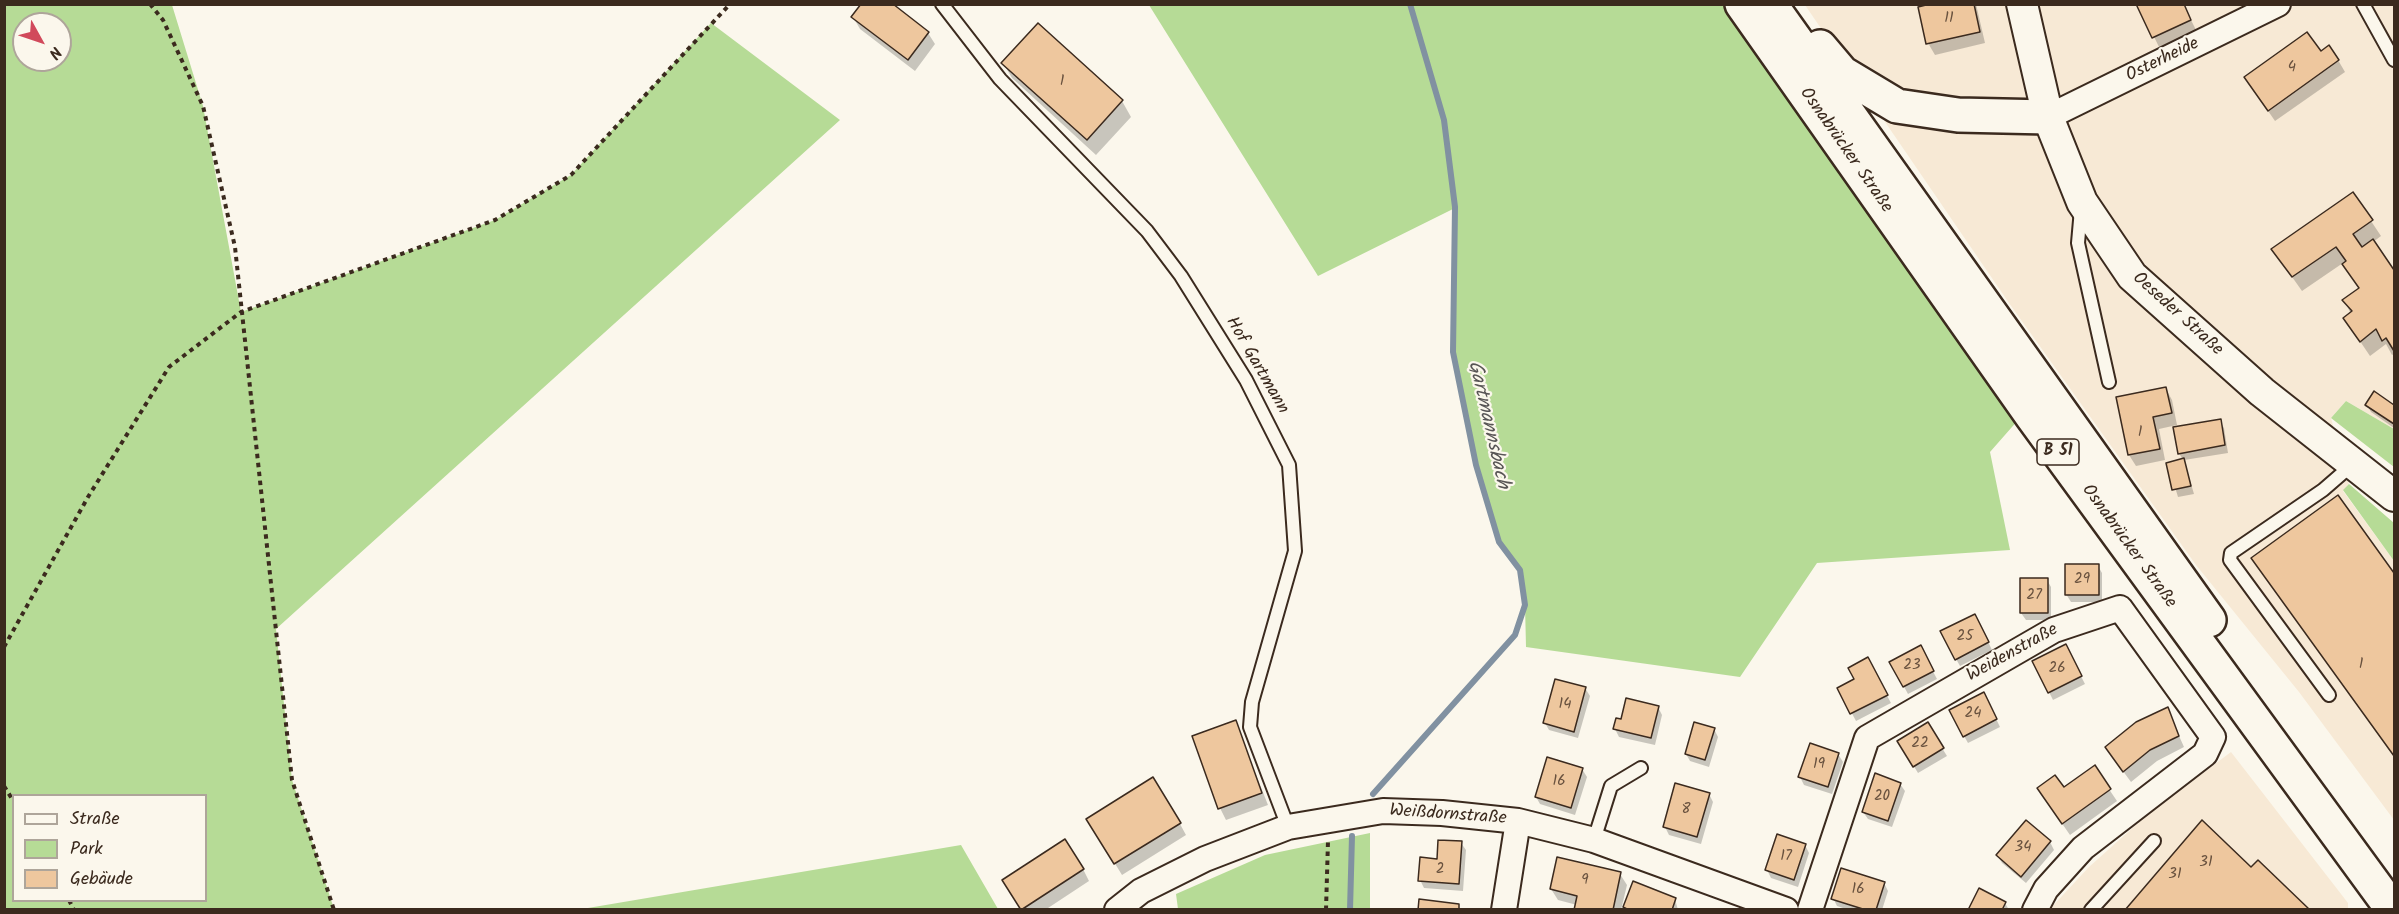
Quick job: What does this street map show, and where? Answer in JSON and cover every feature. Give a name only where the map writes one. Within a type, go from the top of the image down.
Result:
[{"type":"highway","name":"Osnabrücker Straße","points":[[1742,4],[2032,416],[2393,909]]},
{"type":"highway","name":"Osnabrücker Straße","points":[[1770,4],[2340,803],[2394,873]]},
{"type":"highway","points":[[1785,4],[1842,73],[1897,106],[1958,115],[2048,117]]},
{"type":"street","name":"Oeseder Straße","points":[[2022,4],[2048,117],[2082,202],[2132,276],[2262,392],[2394,496]]},
{"type":"street","name":"Osterheide","points":[[2048,117],[2278,4]]},
{"type":"street","name":"Weidenstraße","points":[[1810,909],[1866,738],[2054,630],[2120,608],[2213,737],[2205,754],[2083,848],[2046,889],[2035,909]]},
{"type":"street","name":"Weißdornstraße","points":[[1118,909],[1141,891],[1204,859],[1288,827],[1383,811],[1442,813],[1518,821],[1594,840],[1786,909]]},
{"type":"street","points":[[1504,909],[1518,821]]},
{"type":"lane","name":"Hof Gartmann","points":[[942,4],[1000,79],[1147,231],[1181,276],[1246,380],[1289,465],[1295,551],[1252,702],[1251,728],[1288,827]]},
{"type":"lane","points":[[2363,4],[2394,60]]},
{"type":"lane","points":[[2082,202],[2079,243],[2109,382]]},
{"type":"lane","points":[[2329,695],[2230,560],[2231,553],[2323,490],[2354,463]]},
{"type":"lane","points":[[1594,840],[1611,786],[1641,768]]},
{"type":"lane","points":[[2091,909],[2154,841]]},
{"type":"path","points":[[150,4],[163,20],[203,106],[235,247],[240,312],[292,780],[334,909]]},
{"type":"path","points":[[4,647],[88,497],[169,367],[240,312],[495,220],[571,175],[730,4]]},
{"type":"path","points":[[4,786],[12,799]]},
{"type":"path","points":[[1326,909],[1328,819]]},
{"type":"shaded area","points":[[1805,5],[2394,5],[2394,429],[2346,401],[2331,418],[2349,484],[2343,491],[2394,561],[2394,820],[2299,692],[2196,565],[2009,303]]},
{"type":"shaded area","points":[[2231,752],[2348,903],[2348,910],[2049,910],[2089,867],[2147,815]]},
{"type":"green space","points":[[5,4],[172,5],[203,106],[241,312],[495,220],[571,175],[711,23],[840,120],[276,629],[292,780],[334,909],[5,909]]},
{"type":"green space","points":[[1149,5],[1725,5],[2019,419],[1990,452],[2010,550],[1817,563],[1740,677],[1526,647],[1525,605],[1520,570],[1499,542],[1476,465],[1453,352],[1455,208],[1318,276]]},
{"type":"green space","points":[[2346,401],[2394,429],[2394,467],[2331,418]]},
{"type":"green space","points":[[2349,484],[2394,523],[2394,561],[2343,490]]},
{"type":"green space","points":[[1370,833],[1370,909],[1178,909],[1176,894],[1265,855]]},
{"type":"green space","points":[[961,845],[998,909],[582,909]]},
{"type":"building","points":[[861,4],[893,4],[929,32],[908,60],[851,17]]},
{"type":"building","points":[[1930,4],[1974,4],[1980,32],[1926,44],[1918,7]]},
{"type":"building","points":[[2136,4],[2184,4],[2191,20],[2152,38]]},
{"type":"building","points":[[1038,23],[1123,100],[1087,140],[1001,63]]},
{"type":"building","points":[[2307,32],[2321,51],[2329,45],[2339,60],[2268,111],[2244,77]]},
{"type":"building","points":[[2353,192],[2373,220],[2353,234],[2362,247],[2373,239],[2394,270],[2394,351],[2386,338],[2382,341],[2376,329],[2360,342],[2343,318],[2352,311],[2342,300],[2359,288],[2342,264],[2346,261],[2336,247],[2292,277],[2271,249]]},
{"type":"building","points":[[2166,387],[2172,413],[2153,417],[2160,449],[2128,455],[2116,397]]},
{"type":"building","points":[[2374,391],[2394,405],[2394,424],[2365,405]]},
{"type":"building","points":[[2221,419],[2225,445],[2178,454],[2173,427]]},
{"type":"building","points":[[2184,458],[2191,486],[2172,490],[2166,463]]},
{"type":"building","points":[[2338,495],[2394,573],[2394,756],[2251,558]]},
{"type":"building","points":[[2065,564],[2099,564],[2099,595],[2065,595]]},
{"type":"building","points":[[2020,578],[2048,578],[2048,613],[2020,613]]},
{"type":"building","points":[[1975,614],[1989,642],[1955,660],[1940,631]]},
{"type":"building","points":[[2066,644],[2082,676],[2048,693],[2032,661]]},
{"type":"building","points":[[1921,645],[1934,671],[1903,687],[1889,662]]},
{"type":"building","points":[[1868,657],[1888,695],[1850,714],[1837,688],[1854,679],[1848,668]]},
{"type":"building","points":[[1555,679],[1586,687],[1574,732],[1543,723]]},
{"type":"building","points":[[1984,692],[1997,719],[1963,737],[1949,710]]},
{"type":"building","points":[[1626,698],[1659,706],[1651,738],[1613,729],[1616,718],[1621,719]]},
{"type":"building","points":[[2168,707],[2179,736],[2150,750],[2123,772],[2105,747],[2136,722]]},
{"type":"building","points":[[1236,720],[1262,793],[1218,809],[1192,736]]},
{"type":"building","points":[[1694,722],[1715,728],[1705,760],[1685,754]]},
{"type":"building","points":[[1928,722],[1944,748],[1913,767],[1897,741]]},
{"type":"building","points":[[1810,743],[1839,753],[1828,787],[1798,777]]},
{"type":"building","points":[[1547,757],[1583,768],[1571,808],[1535,797]]},
{"type":"building","points":[[2095,765],[2111,789],[2062,824],[2037,788],[2055,775],[2064,787]]},
{"type":"building","points":[[1875,773],[1901,783],[1888,821],[1862,812]]},
{"type":"building","points":[[1153,777],[1181,823],[1114,864],[1086,819]]},
{"type":"building","points":[[1675,783],[1710,793],[1697,837],[1663,827]]},
{"type":"building","points":[[2026,820],[2051,841],[2021,877],[1996,855]]},
{"type":"building","points":[[2202,820],[2251,867],[2258,860],[2310,910],[2125,910]]},
{"type":"building","points":[[1777,834],[1806,844],[1794,880],[1765,870]]},
{"type":"building","points":[[1065,839],[1084,869],[1021,910],[1002,880]]},
{"type":"building","points":[[1438,840],[1462,841],[1459,884],[1418,881],[1420,857],[1437,859]]},
{"type":"building","points":[[1557,857],[1621,872],[1613,910],[1574,910],[1577,896],[1550,889]]},
{"type":"building","points":[[1841,868],[1885,882],[1876,910],[1866,910],[1831,899]]},
{"type":"building","points":[[1633,881],[1676,898],[1672,910],[1629,910],[1623,907]]},
{"type":"building","points":[[1979,888],[2006,902],[2002,910],[1968,910]]},
{"type":"building","points":[[1419,899],[1459,904],[1459,910],[1418,910]]},
{"type":"waterway","name":"Gartmannsbach","points":[[1373,794],[1515,635],[1525,605],[1520,570],[1499,542],[1476,465],[1453,352],[1455,207],[1444,120],[1410,4]]},
{"type":"waterway","name":"Gartmannsbach","points":[[1350,910],[1352,836]]}]
